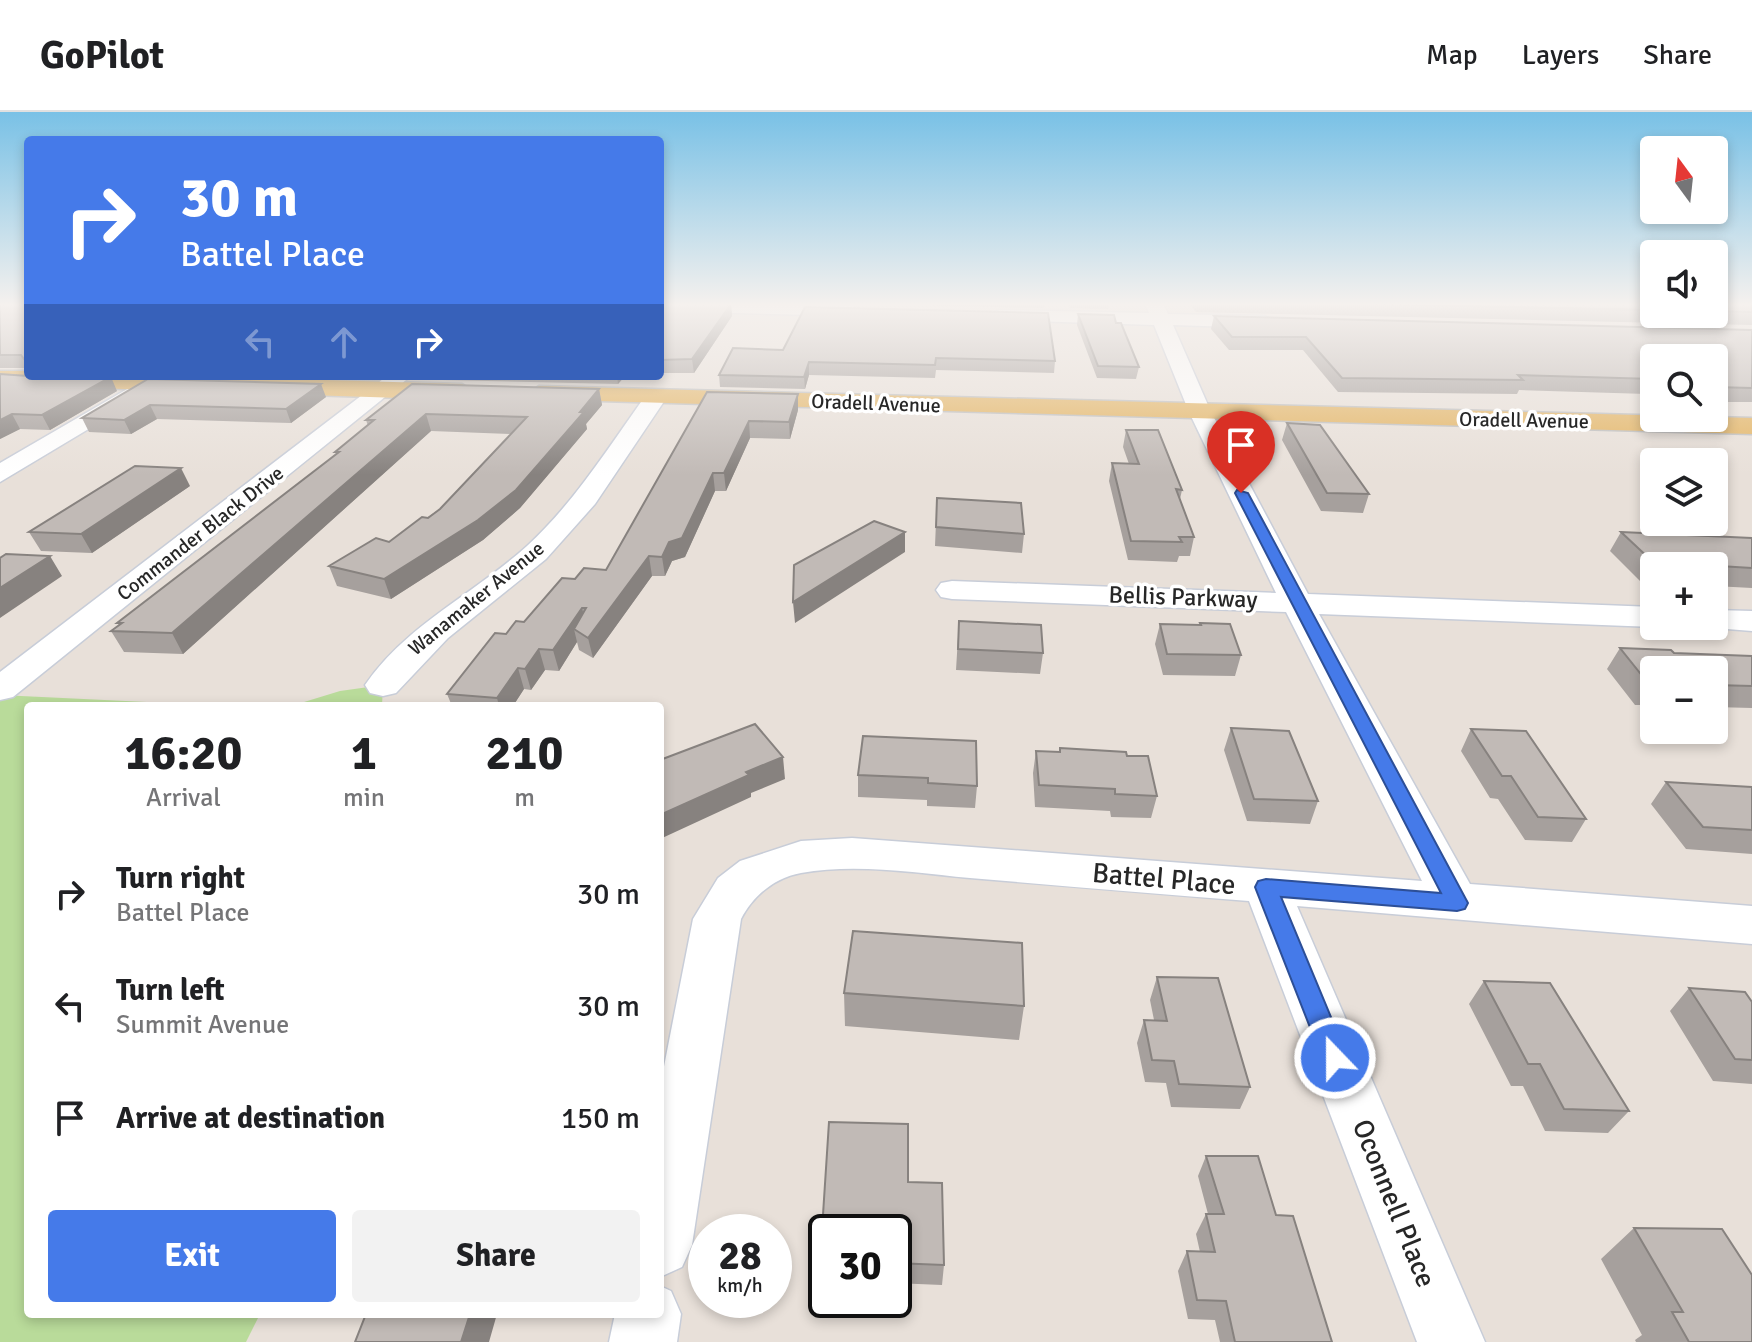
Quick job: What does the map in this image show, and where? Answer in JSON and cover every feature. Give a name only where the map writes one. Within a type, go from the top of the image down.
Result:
[{"type":"main road","points":[[0,378],[24,379]]},
{"type":"main road","points":[[59,380],[391,383],[488,393]]},
{"type":"main road","name":"Oradell Avenue","points":[[519,394],[1752,426]]},
{"type":"street","points":[[1179,360],[1200,412],[1296,601],[1457,903]]},
{"type":"street","points":[[0,474],[148,383]]},
{"type":"street","name":"Commander Black Drive","points":[[0,689],[391,383]]},
{"type":"street","name":"Wanamaker Avenue","points":[[383,685],[406,654],[534,554],[568,520],[656,397]]},
{"type":"street","name":"Bellis Parkway","points":[[952,590],[1640,616]]},
{"type":"street","points":[[1728,620],[1752,621]]},
{"type":"street","name":"Battel Place","points":[[664,1222],[717,919],[736,888],[769,866],[828,854],[897,856],[1752,925]]},
{"type":"street","name":"Oconnell Place","points":[[1266,887],[1451,1342]]},
{"type":"street","points":[[643,1342],[647,1318]]},
{"type":"green space","points":[[383,685],[382,702],[304,702],[340,691]]},
{"type":"green space","points":[[0,695],[146,702],[24,702],[24,1318],[258,1318],[246,1342],[0,1342]]},
{"type":"building","points":[[727,360],[936,360],[935,365],[809,362],[804,377],[719,375]]},
{"type":"building","points":[[1096,360],[1136,360],[1139,367],[1098,366]]},
{"type":"building","points":[[1327,360],[1640,360],[1640,379],[1518,375],[1523,380],[1342,378]]},
{"type":"building","points":[[1728,360],[1752,360],[1752,388],[1728,387]]},
{"type":"building","points":[[0,374],[24,376],[24,380],[106,380],[42,415],[12,414],[0,420]]},
{"type":"building","points":[[146,380],[321,384],[286,409],[150,405],[124,420],[82,418]]},
{"type":"building","points":[[412,384],[599,389],[580,412],[584,412],[516,490],[478,520],[384,579],[329,566],[376,538],[389,542],[422,517],[428,518],[440,509],[527,417],[426,414],[172,633],[111,631],[122,623],[117,623],[339,452],[335,452],[374,420],[366,420]]},
{"type":"building","points":[[707,392],[798,394],[789,422],[749,421],[724,473],[713,473],[682,538],[669,542],[662,557],[649,556],[588,638],[574,629],[586,608],[582,608],[553,650],[539,649],[525,669],[518,668],[497,698],[447,694],[495,633],[506,634],[516,621],[524,622],[562,578],[575,579],[584,568],[606,570]]},
{"type":"building","points":[[1287,423],[1320,425],[1369,494],[1327,493]]},
{"type":"building","points":[[1126,430],[1158,430],[1182,490],[1176,489],[1194,537],[1179,537],[1182,542],[1131,541],[1112,463],[1139,464]]},
{"type":"building","points":[[135,466],[181,468],[81,534],[29,532]]},
{"type":"building","points":[[937,498],[1021,503],[1024,534],[936,527]]},
{"type":"building","points":[[874,521],[905,532],[793,602],[794,565]]},
{"type":"building","points":[[1621,532],[1640,533],[1640,536],[1752,538],[1752,568],[1728,567],[1728,552],[1642,552]]},
{"type":"building","points":[[6,554],[50,556],[0,588],[0,558]]},
{"type":"building","points":[[959,621],[1041,625],[1043,653],[958,649]]},
{"type":"building","points":[[1160,624],[1230,624],[1241,655],[1167,654]]},
{"type":"building","points":[[1620,648],[1752,656],[1752,686],[1728,685],[1728,656],[1640,656],[1640,673]]},
{"type":"building","points":[[755,724],[783,757],[664,813],[664,758]]},
{"type":"building","points":[[1231,728],[1289,731],[1318,801],[1254,799]]},
{"type":"building","points":[[1471,729],[1526,731],[1586,819],[1538,817],[1511,776],[1502,776]]},
{"type":"building","points":[[863,736],[976,741],[977,786],[928,783],[928,778],[858,775]]},
{"type":"building","points":[[1060,748],[1148,756],[1157,796],[1115,794],[1115,789],[1039,785],[1036,751],[1060,752]]},
{"type":"building","points":[[1666,782],[1752,787],[1752,830],[1703,827]]},
{"type":"building","points":[[853,931],[1022,943],[1024,1006],[844,993]]},
{"type":"building","points":[[1157,977],[1218,978],[1250,1087],[1179,1084],[1174,1061],[1152,1060],[1144,1020],[1167,1021]]},
{"type":"building","points":[[1484,981],[1550,983],[1629,1111],[1564,1109],[1540,1064],[1528,1064]]},
{"type":"building","points":[[1689,988],[1745,992],[1752,1002],[1752,1060],[1735,1059]]},
{"type":"building","points":[[829,1122],[908,1124],[908,1182],[942,1183],[944,1265],[912,1264],[912,1214],[823,1214]]},
{"type":"building","points":[[1206,1156],[1258,1156],[1276,1215],[1293,1216],[1332,1342],[1235,1342],[1226,1301],[1197,1300],[1187,1251],[1215,1252],[1206,1214],[1224,1214]]},
{"type":"building","points":[[1634,1228],[1722,1229],[1752,1275],[1752,1342],[1689,1342],[1672,1312],[1683,1312]]},
{"type":"building","points":[[364,1318],[469,1318],[461,1342],[355,1342]]},
{"type":"route","points":[[1241,493],[1457,903],[1266,887],[1335,1058]]}]
